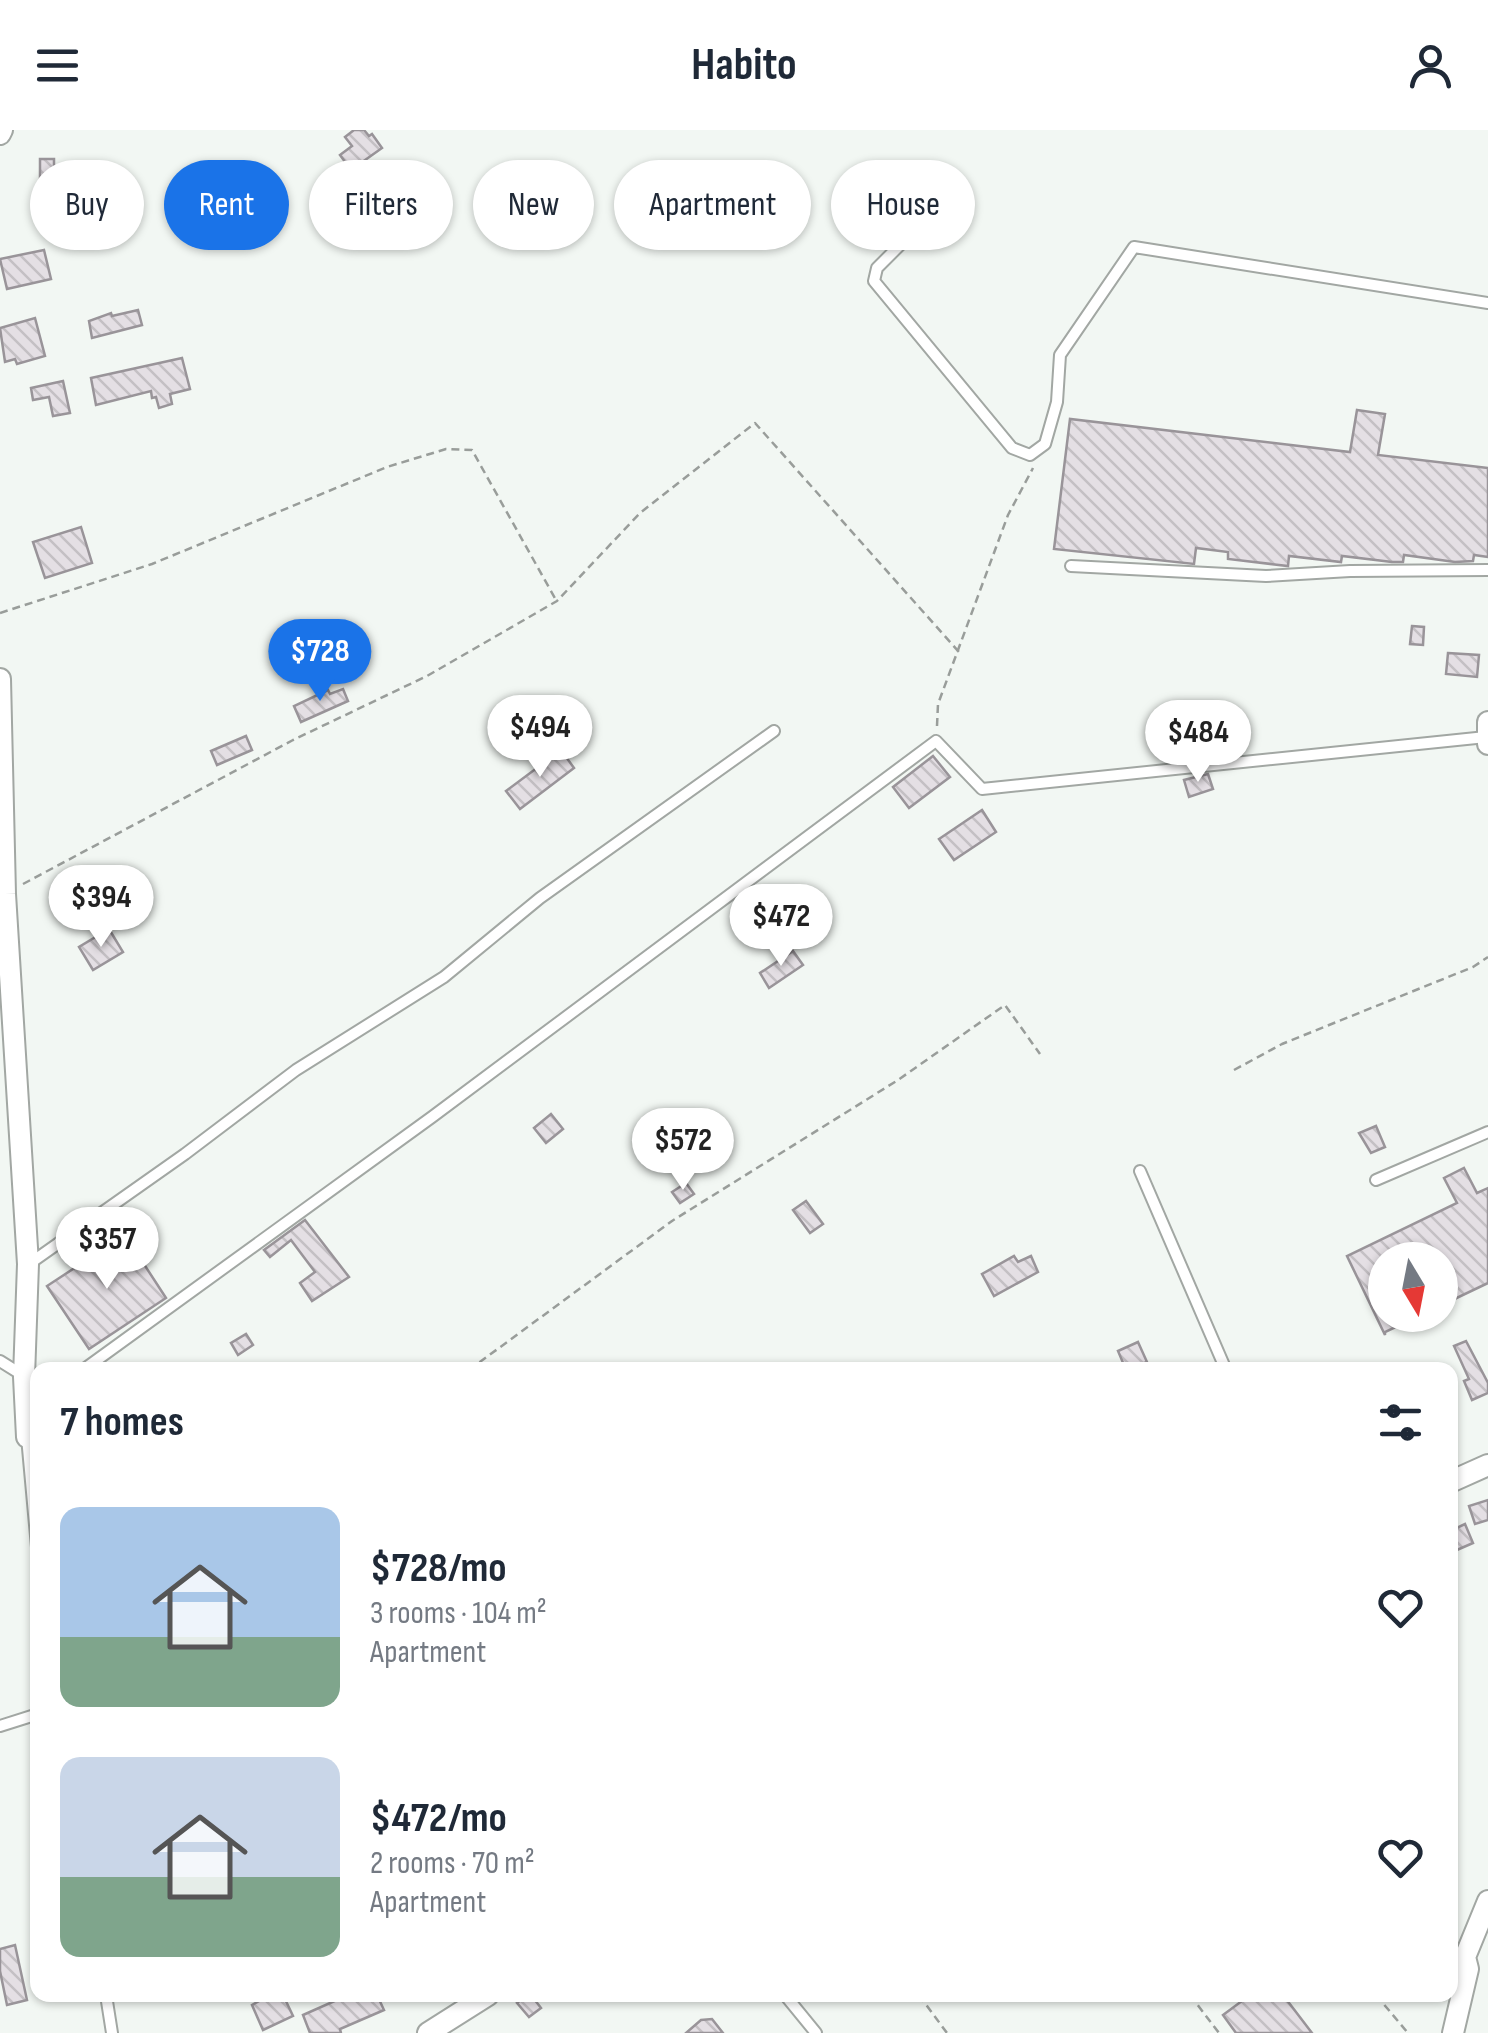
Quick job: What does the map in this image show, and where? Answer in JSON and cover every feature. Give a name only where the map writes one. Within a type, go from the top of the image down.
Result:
[{"type":"street","points":[[0,679],[5,894],[28,1264],[24,1377],[30,1416]]},
{"type":"street","points":[[1458,1479],[1488,1466]]},
{"type":"street","points":[[1452,2033],[1468,1969],[1465,1957],[1488,1901]]},
{"type":"street","points":[[428,2033],[477,2002]]},
{"type":"lane","points":[[895,250],[876,268],[874,282],[1012,448],[1030,455],[1045,444],[1057,402],[1060,355],[1134,247],[1488,303]]},
{"type":"lane","points":[[1071,566],[1266,576],[1488,570]]},
{"type":"lane","points":[[28,1264],[296,1070],[444,977],[540,898],[774,731]]},
{"type":"lane","points":[[94,1362],[432,1118],[936,741],[982,789],[1487,734]]},
{"type":"lane","points":[[1376,1180],[1488,1132]]},
{"type":"lane","points":[[1140,1171],[1223,1362]]},
{"type":"lane","points":[[0,1361],[24,1377]]},
{"type":"lane","points":[[0,1726],[30,1717]]},
{"type":"lane","points":[[107,2002],[112,2033]]},
{"type":"lane","points":[[790,2002],[816,2033]]},
{"type":"path","points":[[5,894],[293,740],[427,676],[557,601],[640,513],[755,423],[959,652]]},
{"type":"path","points":[[936,741],[938,704],[1008,515],[1045,444]]},
{"type":"path","points":[[0,613],[152,564],[388,467],[446,450],[472,450],[557,601]]},
{"type":"path","points":[[1234,1070],[1282,1044],[1473,967],[1488,957]]},
{"type":"path","points":[[480,1362],[672,1221],[898,1080],[1005,1005],[1040,1054]]},
{"type":"path","points":[[924,2002],[947,2033]]},
{"type":"path","points":[[1196,2002],[1220,2033]]},
{"type":"path","points":[[1382,2002],[1408,2033]]},
{"type":"building","points":[[354,130],[364,130],[382,148],[365,160],[344,160],[340,155],[352,146],[345,137]]},
{"type":"building","points":[[44,250],[51,279],[7,289],[0,259]]},
{"type":"building","points":[[138,310],[142,325],[92,338],[89,321]]},
{"type":"building","points":[[35,318],[45,356],[17,364],[15,359],[5,362],[0,328]]},
{"type":"building","points":[[182,358],[190,389],[170,394],[172,404],[159,408],[151,391],[96,405],[91,378]]},
{"type":"building","points":[[63,381],[70,413],[53,416],[49,397],[33,400],[31,388]]},
{"type":"building","points":[[1357,410],[1385,414],[1378,455],[1488,468],[1488,557],[1474,555],[1473,561],[1455,562],[1404,555],[1403,562],[1392,562],[1342,556],[1341,562],[1289,556],[1288,566],[1228,559],[1228,552],[1196,548],[1194,564],[1054,549],[1070,419],[1350,452]]},
{"type":"building","points":[[81,527],[92,563],[45,578],[33,542]]},
{"type":"building","points":[[1412,626],[1424,627],[1423,645],[1410,644]]},
{"type":"building","points":[[1448,653],[1479,655],[1477,677],[1446,674]]},
{"type":"building","points":[[343,689],[348,701],[301,722],[294,706],[328,690],[330,694]]},
{"type":"building","points":[[1201,708],[1202,723],[1188,724],[1187,709]]},
{"type":"building","points":[[246,736],[252,750],[217,765],[211,751]]},
{"type":"building","points":[[561,750],[574,768],[520,809],[506,791]]},
{"type":"building","points":[[933,756],[950,777],[909,808],[893,787]]},
{"type":"building","points":[[1208,774],[1213,789],[1189,797],[1184,780]]},
{"type":"building","points":[[982,810],[996,832],[954,860],[939,839]]},
{"type":"building","points":[[109,929],[123,952],[93,970],[79,947]]},
{"type":"building","points":[[793,951],[803,965],[769,988],[760,973]]},
{"type":"building","points":[[551,1114],[563,1129],[546,1143],[534,1128]]},
{"type":"building","points":[[1376,1126],[1385,1147],[1371,1153],[1359,1133]]},
{"type":"building","points":[[1464,1168],[1477,1193],[1488,1188],[1488,1283],[1458,1297],[1458,1242],[1376,1242],[1457,1203],[1444,1178]]},
{"type":"building","points":[[686,1183],[694,1194],[680,1203],[672,1192]]},
{"type":"building","points":[[806,1201],[823,1224],[810,1233],[793,1210]]},
{"type":"building","points":[[305,1220],[349,1277],[312,1301],[300,1283],[315,1272],[291,1240],[270,1257],[264,1250]]},
{"type":"building","points":[[125,1235],[166,1298],[89,1349],[47,1286]]},
{"type":"building","points":[[1368,1246],[1368,1300],[1347,1256]]},
{"type":"building","points":[[1014,1256],[1018,1262],[1031,1256],[1038,1272],[994,1296],[982,1274]]},
{"type":"building","points":[[246,1334],[253,1345],[238,1355],[231,1343]]},
{"type":"building","points":[[1466,1341],[1488,1383],[1488,1393],[1472,1400],[1464,1381],[1469,1379],[1454,1346]]},
{"type":"building","points":[[1138,1342],[1147,1362],[1123,1362],[1118,1351]]},
{"type":"building","points":[[1488,1500],[1488,1520],[1475,1524],[1469,1506]]},
{"type":"building","points":[[1465,1524],[1473,1543],[1458,1550],[1458,1527]]},
{"type":"building","points":[[15,1945],[27,2000],[7,2005],[0,1949]]},
{"type":"building","points":[[286,2002],[293,2016],[263,2030],[252,2005]]},
{"type":"building","points":[[332,2002],[380,2002],[384,2010],[340,2029],[341,2033],[310,2033],[303,2015]]},
{"type":"building","points":[[536,2002],[541,2008],[529,2017],[517,2003]]},
{"type":"building","points":[[1241,2002],[1288,2002],[1312,2033],[1236,2033],[1223,2015]]},
{"type":"building","points":[[712,2019],[723,2033],[686,2033],[701,2020]]}]
